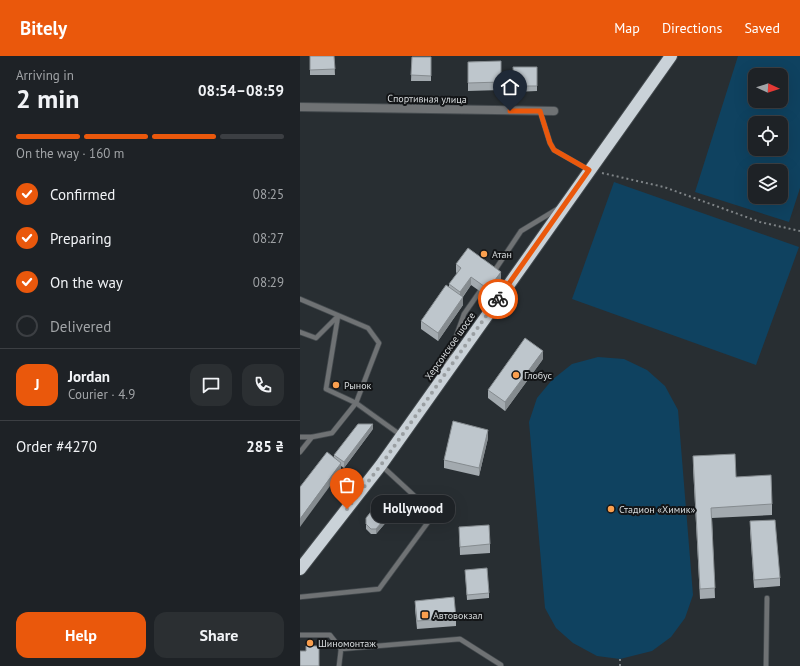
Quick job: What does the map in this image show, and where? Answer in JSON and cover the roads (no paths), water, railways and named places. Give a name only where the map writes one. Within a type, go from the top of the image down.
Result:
[{"type":"highway","name":"Херсонское шоссе","points":[[300,569],[402,436],[671,56]]},
{"type":"street","name":"Спортивная улица","points":[[300,107],[554,111]]},
{"type":"lane","points":[[540,111],[550,143],[554,150],[589,170]]},
{"type":"lane","points":[[490,276],[521,231],[565,204]]},
{"type":"lane","points":[[442,378],[464,314],[486,282]]},
{"type":"lane","points":[[300,299],[368,328],[379,343],[356,403],[332,432],[312,437],[300,437]]},
{"type":"lane","points":[[300,332],[316,338],[338,316]]},
{"type":"lane","points":[[338,316],[326,389],[356,403],[402,436]]},
{"type":"lane","points":[[300,452],[312,437]]},
{"type":"lane","points":[[300,597],[379,589],[434,514],[381,465]]},
{"type":"lane","points":[[766,666],[767,598]]},
{"type":"lane","points":[[300,635],[330,635],[341,649],[339,666]]},
{"type":"lane","points":[[341,649],[460,639],[501,664],[501,666]]},
{"type":"place","name":"Атан","points":[[484,254]]},
{"type":"place","name":"Глобус","points":[[516,375]]},
{"type":"place","name":"Рынок","points":[[336,385]]},
{"type":"place","name":"Hollywood","points":[[347,509]]},
{"type":"place","name":"Стадион «Химик»","points":[[611,509]]},
{"type":"place","name":"Автовокзал","points":[[425,615]]},
{"type":"place","name":"Шиномонтаж","points":[[310,643]]}]
